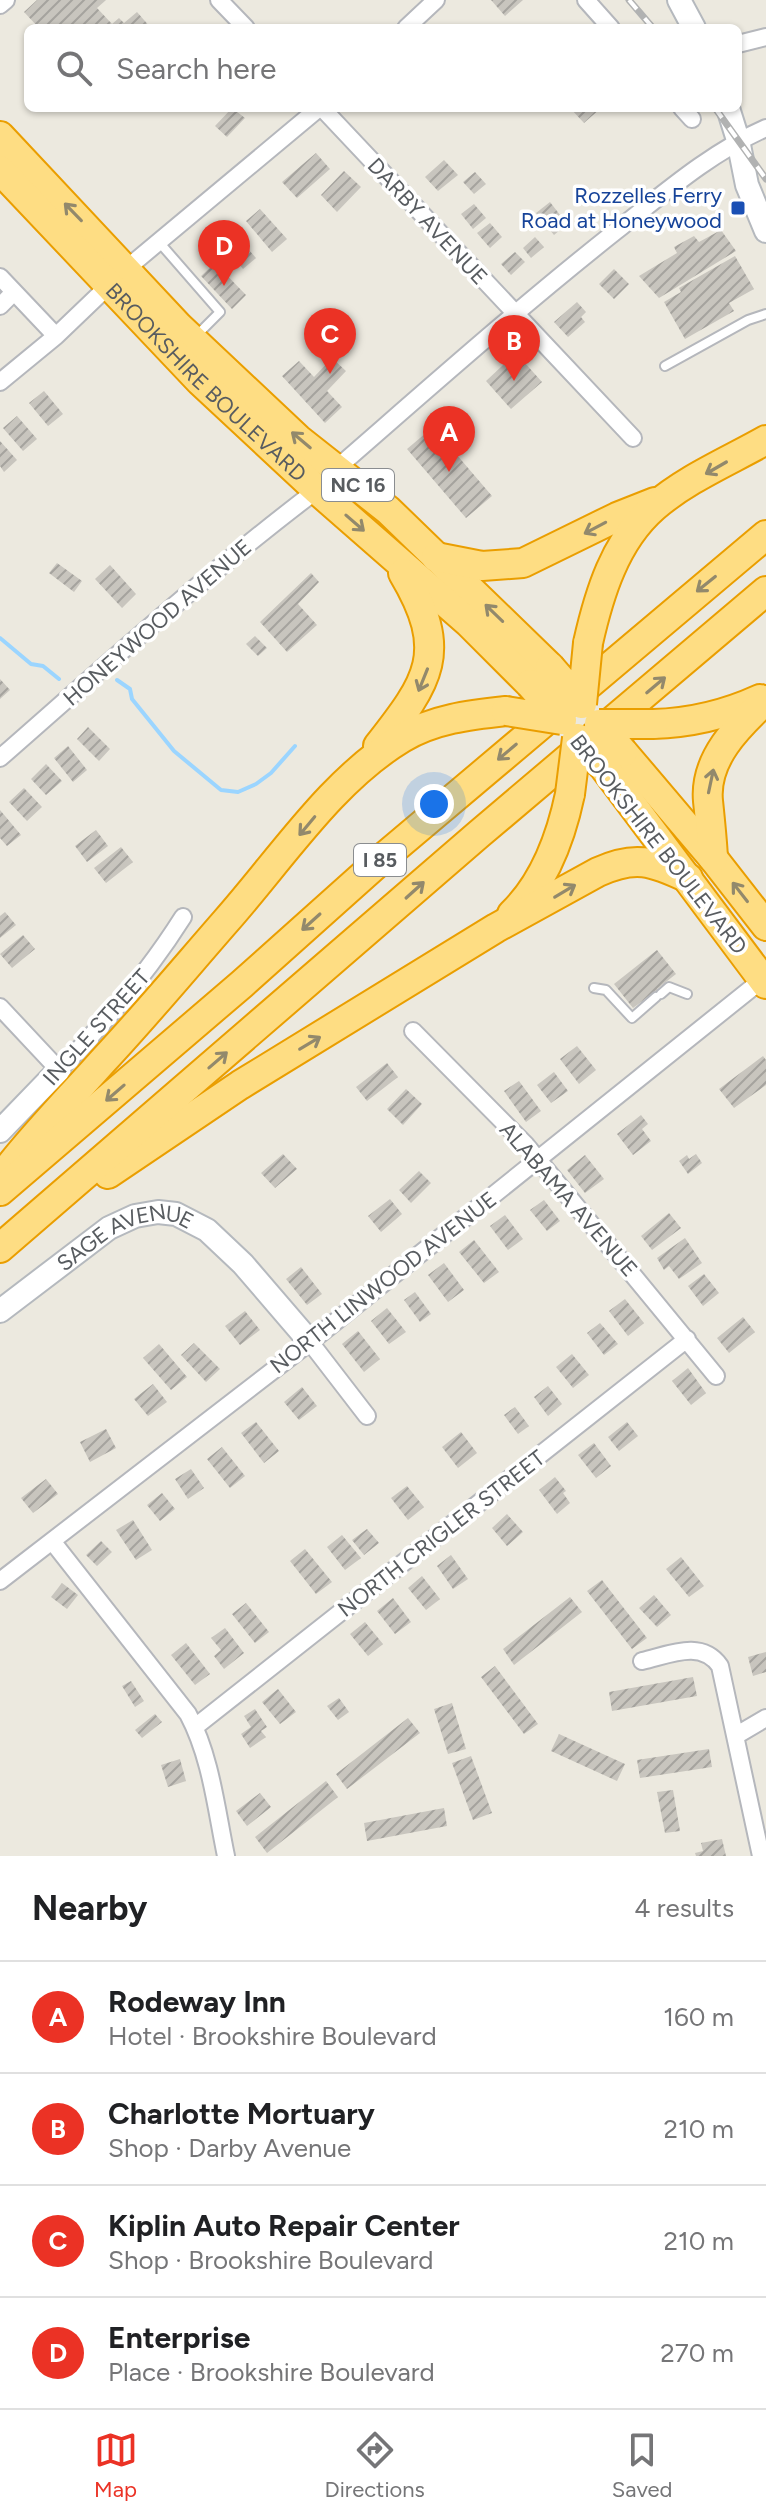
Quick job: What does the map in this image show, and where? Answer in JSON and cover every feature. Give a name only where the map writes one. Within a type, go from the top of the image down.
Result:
[{"type":"highway","name":"BROOKSHIRE BOULEVARD","points":[[0,136],[200,381],[317,490],[469,623],[540,676]]},
{"type":"highway","name":"BROOKSHIRE BOULEVARD","points":[[0,170],[192,340],[298,439],[388,510],[436,557],[613,759],[713,858],[766,926]]},
{"type":"highway","points":[[436,557],[482,566],[523,563],[617,517],[667,497],[766,440]]},
{"type":"highway","points":[[496,928],[524,901],[540,877],[561,833],[570,794],[588,643],[598,604],[620,551],[640,521],[667,497]]},
{"type":"highway","name":"I 85","points":[[0,1191],[242,984],[396,846],[766,535]]},
{"type":"highway","points":[[360,769],[410,705],[425,678],[430,661],[426,621],[415,593],[393,556]]},
{"type":"highway","name":"I 85","points":[[5,1244],[479,834],[766,591]]},
{"type":"highway","points":[[0,1180],[42,1125],[103,1062],[338,789],[401,739],[431,724],[463,715],[500,712],[580,722],[688,723],[766,698]]},
{"type":"highway","points":[[713,858],[708,799],[713,770],[725,744],[766,698]]},
{"type":"highway","name":"BROOKSHIRE BOULEVARD","points":[[613,759],[688,878],[764,981]]},
{"type":"highway","points":[[5,1244],[240,1085],[496,928],[614,864],[641,860],[688,878]]},
{"type":"street","points":[[0,5],[6,0]]},
{"type":"street","points":[[219,0],[242,24]]},
{"type":"street","points":[[410,24],[436,0]]},
{"type":"street","points":[[586,0],[607,24]]},
{"type":"street","points":[[679,0],[692,24]]},
{"type":"street","points":[[742,43],[766,37]]},
{"type":"street","points":[[0,382],[56,336],[118,277],[316,112]]},
{"type":"street","name":"DARBY AVENUE","points":[[325,112],[633,438]]},
{"type":"street","points":[[729,112],[747,185],[766,231]]},
{"type":"street","points":[[337,468],[515,314],[651,203],[738,140],[766,128]]},
{"type":"street","points":[[0,277],[56,336]]},
{"type":"street","points":[[0,306],[14,292]]},
{"type":"street","name":"HONEYWOOD AVENUE","points":[[0,758],[190,592],[317,490]]},
{"type":"street","name":"INGLE STREET","points":[[0,1131],[107,1021],[136,986],[183,917]]},
{"type":"street","name":"NORTH LINWOOD AVENUE","points":[[0,1581],[310,1342],[764,981]]},
{"type":"street","points":[[0,1007],[59,1070]]},
{"type":"street","name":"ALABAMA AVENUE","points":[[413,1031],[538,1159],[716,1376]]},
{"type":"street","name":"SAGE AVENUE","points":[[0,1311],[109,1228],[135,1216],[158,1212],[176,1214],[207,1230],[243,1264],[310,1342]]},
{"type":"street","name":"NORTH CRIGLER STREET","points":[[195,1727],[687,1339]]},
{"type":"street","points":[[310,1342],[367,1416]]},
{"type":"street","points":[[52,1541],[188,1714],[208,1764],[226,1856]]},
{"type":"street","points":[[642,1661],[700,1650],[714,1657],[720,1666],[761,1856]]},
{"type":"street","points":[[737,1735],[766,1718]]},
{"type":"lane","points":[[159,242],[220,312],[192,340]]},
{"type":"lane","points":[[665,366],[748,320],[766,314]]},
{"type":"lane","points":[[594,988],[606,990],[632,1018],[669,987],[687,994]]},
{"type":"building","points":[[37,0],[106,0],[97,8],[112,24],[35,24],[24,12]]},
{"type":"building","points":[[491,0],[523,0],[505,16]]},
{"type":"building","points":[[137,12],[148,24],[112,24],[119,18],[124,23]]},
{"type":"building","points":[[228,112],[237,112],[245,118],[227,137],[215,126]]},
{"type":"building","points":[[574,112],[596,112],[584,123]]},
{"type":"building","points":[[316,153],[330,169],[297,198],[282,182]]},
{"type":"building","points":[[444,160],[458,175],[438,191],[425,177]]},
{"type":"building","points":[[344,171],[361,187],[337,212],[321,195]]},
{"type":"building","points":[[475,172],[486,184],[474,194],[463,182]]},
{"type":"building","points":[[550,202],[567,224],[554,235],[536,213]]},
{"type":"building","points":[[474,204],[486,218],[473,229],[461,214]]},
{"type":"building","points":[[260,209],[287,239],[272,252],[246,221]]},
{"type":"building","points":[[490,223],[502,237],[490,248],[477,233]]},
{"type":"building","points":[[721,230],[736,251],[659,298],[639,276],[677,253],[674,247],[694,236],[699,242]]},
{"type":"building","points":[[234,233],[256,258],[243,269],[222,244]]},
{"type":"building","points":[[535,237],[544,247],[531,258],[523,248]]},
{"type":"building","points":[[515,252],[525,262],[511,275],[501,264]]},
{"type":"building","points":[[735,256],[754,289],[729,303],[734,311],[685,339],[664,302],[681,292],[679,288]]},
{"type":"building","points":[[215,263],[246,295],[232,309],[201,276]]},
{"type":"building","points":[[614,269],[629,284],[614,299],[599,284]]},
{"type":"building","points":[[577,302],[586,312],[581,317],[585,322],[568,337],[554,322]]},
{"type":"building","points":[[516,353],[542,382],[511,409],[486,381]]},
{"type":"building","points":[[332,358],[346,371],[327,391],[342,407],[325,423],[282,376],[299,361],[314,377]]},
{"type":"building","points":[[44,391],[63,414],[48,426],[29,403]]},
{"type":"building","points":[[17,416],[37,439],[23,451],[3,428]]},
{"type":"building","points":[[433,427],[492,496],[466,518],[407,449]]},
{"type":"building","points":[[0,441],[17,460],[4,472],[0,466]]},
{"type":"building","points":[[57,563],[82,581],[74,592],[49,573]]},
{"type":"building","points":[[110,565],[136,594],[122,608],[95,579]]},
{"type":"building","points":[[311,573],[319,582],[298,604],[317,625],[287,652],[260,622]]},
{"type":"building","points":[[255,636],[267,648],[258,656],[246,644]]},
{"type":"building","points":[[0,679],[10,690],[0,699]]},
{"type":"building","points":[[88,727],[110,749],[99,761],[77,739]]},
{"type":"building","points":[[68,746],[87,770],[73,782],[54,758]]},
{"type":"building","points":[[46,764],[62,781],[46,795],[31,779]]},
{"type":"building","points":[[24,788],[42,807],[27,821],[9,802]]},
{"type":"building","points":[[0,810],[21,835],[7,846],[0,838]]},
{"type":"building","points":[[96,830],[108,846],[87,862],[75,846]]},
{"type":"building","points":[[121,847],[133,862],[106,883],[94,868]]},
{"type":"building","points":[[5,912],[16,925],[0,938],[0,916]]},
{"type":"building","points":[[23,935],[35,949],[12,968],[0,954]]},
{"type":"building","points":[[657,950],[676,974],[657,989],[664,998],[659,1001],[653,993],[633,1008],[614,984]]},
{"type":"building","points":[[577,1046],[596,1070],[579,1084],[560,1059]]},
{"type":"building","points":[[763,1056],[766,1060],[766,1085],[734,1108],[719,1089]]},
{"type":"building","points":[[387,1063],[398,1077],[367,1101],[356,1087]]},
{"type":"building","points":[[554,1072],[568,1091],[551,1103],[537,1085]]},
{"type":"building","points":[[519,1081],[541,1111],[526,1122],[504,1091]]},
{"type":"building","points":[[406,1089],[422,1104],[403,1125],[387,1109]]},
{"type":"building","points":[[641,1115],[648,1124],[642,1129],[651,1141],[633,1155],[617,1134]]},
{"type":"building","points":[[283,1154],[297,1169],[275,1188],[261,1173]]},
{"type":"building","points":[[696,1154],[702,1163],[688,1174],[679,1161],[687,1155],[689,1159]]},
{"type":"building","points":[[585,1155],[604,1179],[585,1193],[567,1170]]},
{"type":"building","points":[[419,1171],[431,1183],[411,1203],[399,1190]]},
{"type":"building","points":[[390,1199],[402,1214],[381,1232],[368,1216]]},
{"type":"building","points":[[544,1200],[560,1221],[547,1231],[530,1210]]},
{"type":"building","points":[[669,1213],[681,1228],[652,1250],[641,1236]]},
{"type":"building","points":[[505,1215],[523,1239],[508,1250],[490,1226]]},
{"type":"building","points":[[685,1238],[702,1263],[679,1279],[669,1266],[664,1270],[657,1258]]},
{"type":"building","points":[[474,1240],[499,1272],[484,1283],[459,1252]]},
{"type":"building","points":[[444,1263],[464,1290],[448,1302],[428,1275]]},
{"type":"building","points":[[301,1267],[322,1294],[307,1305],[286,1279]]},
{"type":"building","points":[[704,1274],[719,1293],[703,1306],[688,1286]]},
{"type":"building","points":[[415,1292],[431,1314],[420,1322],[404,1300]]},
{"type":"building","points":[[625,1299],[644,1323],[628,1336],[609,1311]]},
{"type":"building","points":[[387,1308],[406,1332],[389,1344],[371,1321]]},
{"type":"building","points":[[245,1311],[260,1330],[240,1345],[225,1326]]},
{"type":"building","points":[[743,1317],[755,1332],[729,1353],[717,1338]]},
{"type":"building","points":[[600,1323],[618,1344],[604,1355],[587,1333]]},
{"type":"building","points":[[358,1331],[380,1359],[364,1372],[342,1344]]},
{"type":"building","points":[[194,1343],[220,1369],[206,1382],[181,1355]]},
{"type":"building","points":[[159,1344],[187,1377],[171,1390],[143,1358]]},
{"type":"building","points":[[572,1354],[589,1375],[573,1388],[556,1367]]},
{"type":"building","points":[[688,1368],[706,1393],[691,1405],[672,1381]]},
{"type":"building","points":[[153,1384],[167,1402],[148,1416],[134,1399]]},
{"type":"building","points":[[548,1386],[562,1404],[548,1416],[534,1397]]},
{"type":"building","points":[[302,1387],[317,1406],[299,1420],[284,1402]]},
{"type":"building","points":[[515,1407],[529,1426],[518,1434],[504,1415]]},
{"type":"building","points":[[256,1422],[279,1451],[264,1463],[241,1433]]},
{"type":"building","points":[[627,1422],[638,1436],[619,1451],[608,1437]]},
{"type":"building","points":[[106,1429],[116,1448],[90,1462],[80,1442]]},
{"type":"building","points":[[461,1432],[477,1453],[458,1468],[442,1447]]},
{"type":"building","points":[[594,1443],[611,1466],[596,1478],[578,1455]]},
{"type":"building","points":[[222,1447],[245,1476],[230,1488],[207,1459]]},
{"type":"building","points":[[191,1469],[204,1488],[188,1499],[175,1479]]},
{"type":"building","points":[[555,1477],[566,1491],[563,1493],[570,1503],[557,1514],[539,1490]]},
{"type":"building","points":[[46,1479],[58,1494],[33,1513],[21,1498]]},
{"type":"building","points":[[407,1486],[424,1507],[408,1520],[391,1498]]},
{"type":"building","points":[[162,1493],[175,1509],[160,1521],[147,1505]]},
{"type":"building","points":[[507,1514],[523,1532],[507,1546],[492,1528]]},
{"type":"building","points":[[133,1520],[152,1550],[136,1560],[116,1530]]},
{"type":"building","points":[[367,1529],[379,1543],[364,1555],[352,1540]]},
{"type":"building","points":[[342,1535],[361,1558],[345,1570],[327,1547]]},
{"type":"building","points":[[101,1541],[112,1552],[97,1566],[86,1555]]},
{"type":"building","points":[[305,1549],[332,1582],[316,1594],[290,1561]]},
{"type":"building","points":[[451,1555],[468,1579],[453,1589],[437,1566]]},
{"type":"building","points":[[681,1557],[704,1586],[689,1597],[666,1569]]},
{"type":"building","points":[[422,1576],[440,1599],[426,1610],[408,1588]]},
{"type":"building","points":[[602,1580],[647,1638],[632,1649],[587,1591]]},
{"type":"building","points":[[62,1583],[78,1595],[67,1609],[51,1597]]},
{"type":"building","points":[[654,1595],[671,1615],[657,1627],[639,1608]]},
{"type":"building","points":[[570,1597],[582,1612],[514,1665],[503,1649]]},
{"type":"building","points":[[393,1598],[411,1622],[395,1634],[377,1611]]},
{"type":"building","points":[[246,1603],[269,1632],[255,1643],[232,1614]]},
{"type":"building","points":[[365,1622],[383,1644],[368,1656],[350,1634]]},
{"type":"building","points":[[225,1628],[244,1653],[224,1669],[214,1656],[221,1650],[211,1638]]},
{"type":"building","points":[[186,1643],[210,1674],[195,1685],[171,1655]]},
{"type":"building","points":[[766,1652],[766,1672],[753,1676],[748,1657]]},
{"type":"building","points":[[495,1666],[538,1724],[524,1734],[481,1677]]},
{"type":"building","points":[[693,1677],[697,1696],[612,1711],[609,1692]]},
{"type":"building","points":[[131,1681],[144,1701],[135,1707],[122,1686]]},
{"type":"building","points":[[278,1689],[296,1712],[280,1724],[262,1702]]},
{"type":"building","points":[[339,1698],[349,1712],[338,1720],[327,1706]]},
{"type":"building","points":[[452,1703],[466,1749],[448,1754],[434,1709]]},
{"type":"building","points":[[255,1709],[267,1727],[261,1731],[266,1737],[250,1748],[241,1734],[251,1727],[244,1716]]},
{"type":"building","points":[[155,1714],[162,1722],[142,1738],[135,1730]]},
{"type":"building","points":[[408,1718],[420,1733],[347,1789],[336,1774]]},
{"type":"building","points":[[559,1734],[625,1764],[617,1781],[551,1751]]},
{"type":"building","points":[[709,1749],[712,1767],[640,1778],[637,1760]]},
{"type":"building","points":[[471,1756],[492,1813],[473,1820],[452,1763]]},
{"type":"building","points":[[180,1759],[186,1781],[168,1787],[161,1765]]},
{"type":"building","points":[[326,1781],[338,1797],[267,1853],[255,1837]]},
{"type":"building","points":[[673,1790],[680,1831],[665,1833],[657,1792]]},
{"type":"building","points":[[260,1793],[271,1807],[247,1826],[236,1811]]},
{"type":"building","points":[[444,1808],[447,1826],[367,1841],[364,1823]]},
{"type":"building","points":[[722,1839],[726,1856],[696,1856],[695,1853],[703,1851],[701,1843]]},
{"type":"waterway","points":[[0,638],[31,664],[43,666],[59,679]]},
{"type":"waterway","points":[[117,680],[130,689],[132,699],[174,751],[221,790],[238,792],[256,784],[271,773],[295,746]]},
{"type":"railway","points":[[629,0],[650,24]]},
{"type":"railway","points":[[718,112],[766,179]]},
{"type":"place","name":"Rozzelles Ferry Road at Honeywood","points":[[738,208]]},
{"type":"place","name":"Enterprise","points":[[224,286]]},
{"type":"place","name":"Kiplin Auto Repair Center","points":[[330,374]]},
{"type":"place","name":"Charlotte Mortuary","points":[[514,381]]},
{"type":"place","name":"Rodeway Inn","points":[[449,472]]}]
